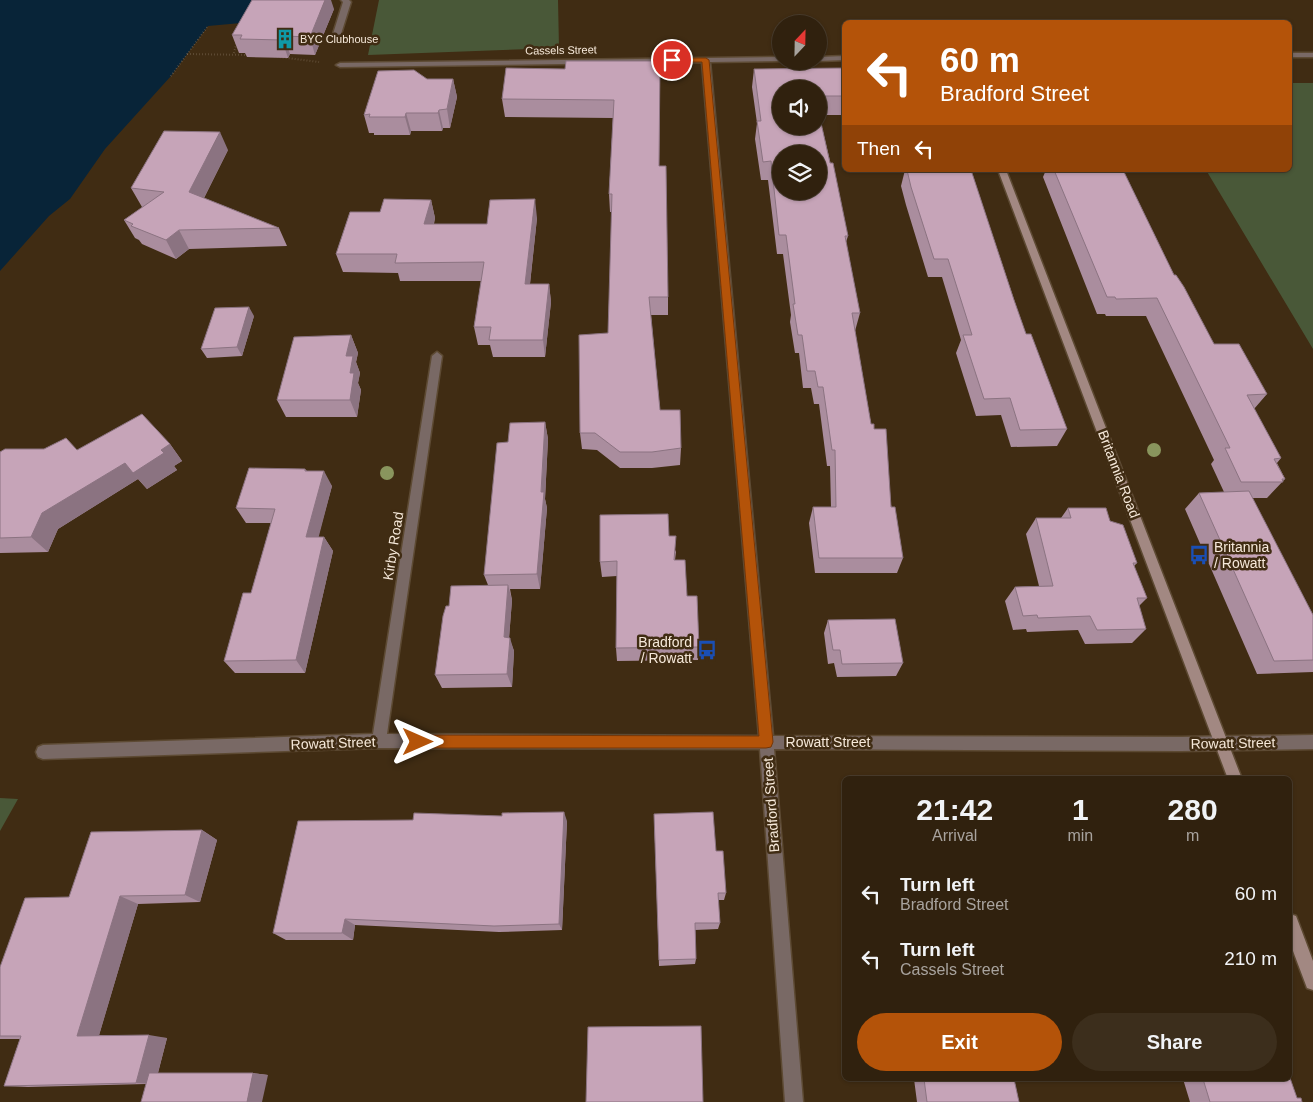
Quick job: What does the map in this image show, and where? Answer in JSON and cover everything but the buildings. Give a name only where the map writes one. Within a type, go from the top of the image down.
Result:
[{"type":"street","points":[[337,34],[347,2],[345,0]]},
{"type":"street","points":[[1292,55],[1313,55]]},
{"type":"street","points":[[828,59],[842,58]]},
{"type":"street","name":"Cassels Street","points":[[340,65],[772,59]]},
{"type":"street","name":"Bradford Street","points":[[706,60],[766,742],[794,1102]]},
{"type":"street","name":"Britannia Road","points":[[1003,172],[1234,776]]},
{"type":"street","name":"Kirby Road","points":[[379,742],[438,356]]},
{"type":"street","name":"Rowatt Street","points":[[44,752],[379,742],[1222,744],[1313,742]]},
{"type":"street","points":[[1292,927],[1313,982]]},
{"type":"path","points":[[187,54],[175,76],[171,76],[187,54],[208,26]]},
{"type":"path","points":[[237,38],[232,55],[251,55]]},
{"type":"path","points":[[187,54],[234,53]]},
{"type":"path","points":[[265,56],[340,65]]},
{"type":"green space","points":[[379,0],[558,0],[559,48],[368,55]]},
{"type":"green space","points":[[1292,83],[1313,83],[1313,349],[1207,172],[1292,172]]},
{"type":"green space","points":[[0,798],[18,799],[0,831]]},
{"type":"water","points":[[0,0],[254,0],[241,23],[208,26],[171,76],[105,149],[70,199],[49,216],[0,271]]},
{"type":"place","name":"BYC Clubhouse","points":[[285,39]]},
{"type":"place","name":"Britannia / Rowatt","points":[[1199,555]]},
{"type":"place","name":"Bradford / Rowatt","points":[[707,650]]},
{"type":"route","points":[[418,742],[766,742],[706,60],[672,60]]}]
